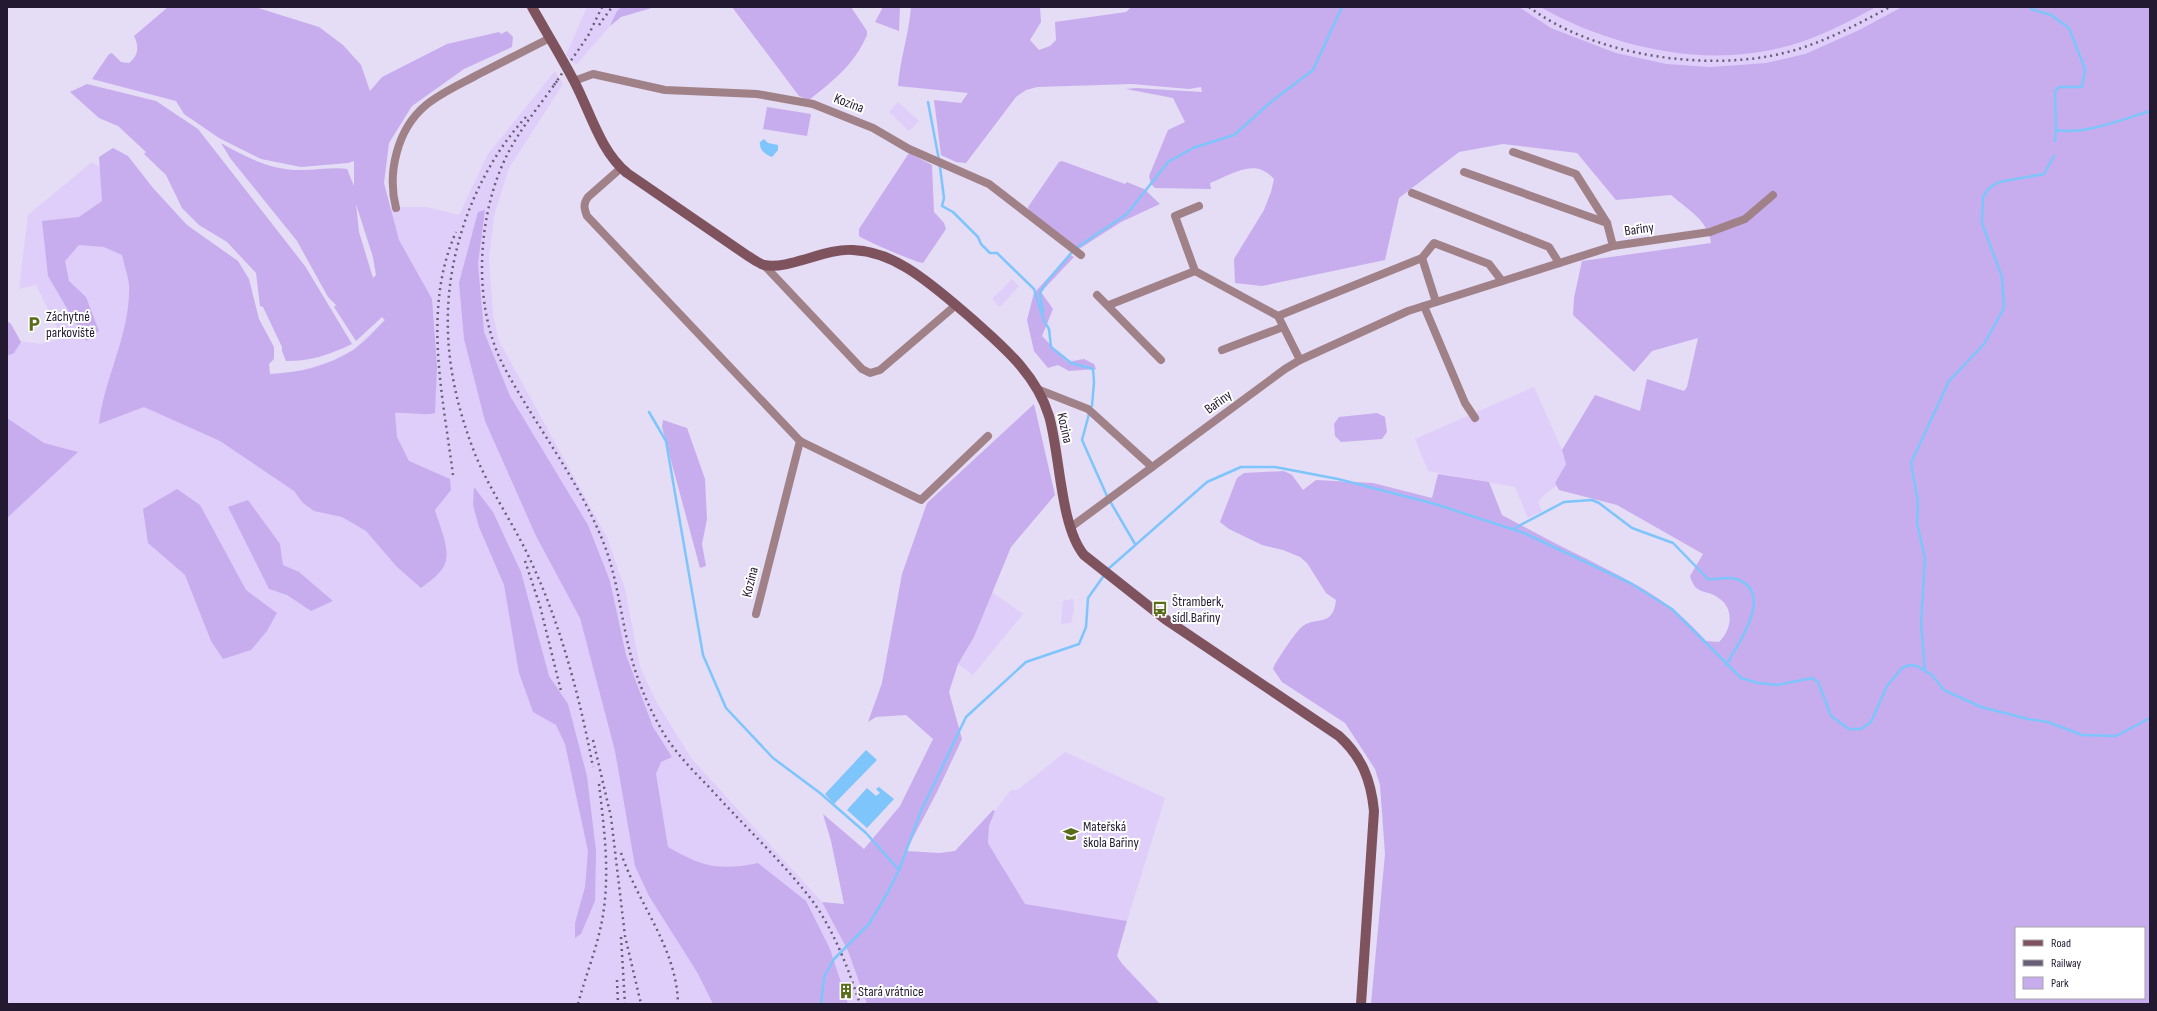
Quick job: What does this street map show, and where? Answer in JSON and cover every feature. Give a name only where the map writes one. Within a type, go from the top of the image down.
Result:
[{"type":"main road","points":[[532,7],[574,81],[607,148],[622,168],[748,256],[764,265]]},
{"type":"main road","name":"Kozina","points":[[764,265],[786,263],[840,251],[866,252],[886,258],[906,268],[928,282],[956,305],[1013,356],[1037,390],[1049,416],[1071,527],[1079,548],[1100,569],[1165,619],[1339,736],[1363,764],[1372,789],[1374,825],[1361,1004]]},
{"type":"street","points":[[396,208],[392,187],[394,162],[403,137],[418,113],[426,105],[453,88],[550,38]]},
{"type":"street","name":"Kozina","points":[[574,81],[592,74],[665,90],[757,94],[812,104],[873,128],[909,149],[989,184],[1081,255]]},
{"type":"street","points":[[1514,152],[1576,174],[1607,223],[1612,246]]},
{"type":"street","points":[[622,168],[584,202],[584,208],[588,216],[800,441],[921,500],[988,436]]},
{"type":"street","points":[[1464,172],[1607,223]]},
{"type":"street","points":[[1412,193],[1549,247],[1559,264]]},
{"type":"street","name":"Bařiny","points":[[1071,527],[1115,497],[1152,467],[1300,360],[1376,325],[1424,306],[1612,246],[1710,232],[1745,219],[1773,195]]},
{"type":"street","points":[[1199,206],[1175,216],[1195,271],[1278,316],[1300,360]]},
{"type":"street","points":[[1278,316],[1422,258],[1434,243],[1489,264],[1502,281]]},
{"type":"street","points":[[1422,258],[1436,302]]},
{"type":"street","points":[[764,265],[862,369],[870,373],[880,370],[956,305]]},
{"type":"street","points":[[1109,305],[1195,271]]},
{"type":"street","points":[[1097,294],[1161,360]]},
{"type":"street","points":[[1424,306],[1466,403],[1475,418]]},
{"type":"street","points":[[1222,350],[1283,326]]},
{"type":"street","points":[[1037,390],[1088,409],[1152,467]]},
{"type":"street","name":"Kozina","points":[[756,614],[800,441]]},
{"type":"shaded area","points":[[587,7],[621,7],[617,11],[610,26],[576,65],[566,55]]},
{"type":"shaded area","points":[[1519,7],[1540,7],[1600,35],[1647,48],[1692,54],[1710,54],[1745,53],[1783,47],[1816,35],[1876,7],[1902,7],[1857,31],[1805,54],[1766,63],[1710,67],[1667,64],[1616,53],[1551,28]]},
{"type":"shaded area","points":[[555,71],[563,84],[509,168],[494,216],[489,258],[493,315],[499,341],[607,537],[625,589],[640,667],[656,701],[691,758],[822,902],[848,951],[860,985],[1004,868],[988,843],[989,826],[995,811],[1010,791],[1019,789],[1065,752],[1165,798],[1127,921],[1075,912],[1160,1004],[9,1004],[7,991],[7,472],[15,425],[7,418],[7,345],[18,341],[41,344],[62,338],[36,285],[19,289],[28,215],[92,162],[138,191],[270,374],[300,371],[331,361],[353,350],[385,320],[382,317],[373,257],[356,203],[380,211],[397,207],[426,207],[459,215],[488,154]]},
{"type":"shaded area","points":[[898,102],[919,121],[909,131],[889,112]]},
{"type":"shaded area","points":[[1012,279],[1019,286],[1000,307],[992,299]]},
{"type":"shaded area","points":[[1534,387],[1562,450],[1566,464],[1555,483],[1556,486],[1544,495],[1538,502],[1542,511],[1528,518],[1515,487],[1428,471],[1415,439]]},
{"type":"shaded area","points":[[992,592],[1023,614],[973,675],[958,664],[974,637]]},
{"type":"shaded area","points":[[1073,599],[1074,609],[1071,623],[1061,624],[1063,601]]},
{"type":"green space","points":[[168,7],[255,7],[319,27],[343,45],[361,65],[370,91],[382,77],[447,44],[499,32],[501,34],[507,31],[513,37],[512,47],[464,69],[412,106],[389,143],[384,183],[399,240],[432,299],[437,367],[435,413],[395,413],[397,437],[409,461],[450,479],[451,490],[435,510],[446,546],[446,560],[444,566],[434,578],[421,588],[397,567],[366,531],[342,517],[314,511],[303,503],[294,491],[220,441],[144,407],[99,424],[106,390],[126,320],[129,285],[122,255],[104,247],[79,245],[65,261],[69,281],[86,297],[99,331],[86,341],[48,276],[42,221],[79,217],[102,201],[99,157],[113,148],[128,156],[153,188],[187,225],[238,261],[249,279],[259,319],[274,347],[274,359],[269,364],[270,374],[313,368],[344,356],[366,340],[385,320],[382,317],[356,341],[334,307],[336,305],[328,297],[297,241],[230,158],[221,143],[241,154],[271,166],[293,170],[331,168],[347,169],[354,186],[354,161],[348,163],[301,167],[261,159],[219,138],[184,114],[176,101],[92,79],[109,54],[112,53],[121,62],[129,63],[135,57],[137,43],[134,36]],"holes":[[[356,204],[373,257],[376,275],[373,278],[359,232]]]},
{"type":"green space","points":[[621,7],[655,7],[621,17],[610,26],[617,11]]},
{"type":"green space","points":[[732,7],[851,7],[867,31],[867,35],[862,46],[850,63],[835,79],[809,100],[799,96]]},
{"type":"green space","points":[[883,7],[900,7],[899,31],[875,22]]},
{"type":"green space","points":[[911,7],[1040,7],[1041,22],[1030,40],[1039,50],[1050,46],[1056,40],[1055,22],[1126,12],[1131,7],[1519,7],[1551,28],[1616,53],[1667,64],[1710,67],[1766,63],[1805,54],[1857,31],[1902,7],[2150,7],[2150,1004],[1371,1004],[1385,854],[1380,785],[1375,769],[1345,723],[1282,682],[1273,669],[1292,638],[1300,629],[1308,623],[1328,618],[1334,609],[1336,600],[1326,593],[1307,563],[1300,557],[1283,550],[1262,545],[1229,529],[1220,522],[1237,478],[1244,473],[1284,471],[1292,475],[1303,490],[1316,480],[1373,483],[1432,498],[1438,474],[1489,482],[1502,515],[1637,585],[1665,603],[1692,626],[1706,641],[1719,642],[1729,626],[1730,620],[1728,609],[1720,599],[1695,587],[1690,576],[1703,554],[1617,505],[1559,490],[1555,483],[1566,464],[1562,450],[1595,395],[1640,411],[1647,379],[1684,391],[1687,387],[1698,338],[1652,351],[1634,372],[1573,315],[1574,298],[1582,261],[1711,243],[1706,228],[1696,216],[1671,195],[1616,200],[1577,153],[1503,144],[1459,152],[1399,198],[1385,260],[1262,286],[1235,283],[1234,259],[1264,210],[1274,179],[1267,172],[1251,168],[1235,172],[1210,183],[1211,189],[1155,188],[1151,184],[1149,176],[1168,130],[1185,122],[1173,98],[1126,89],[1136,88],[1202,92],[1201,87],[1189,89],[1132,84],[1037,87],[1026,90],[1016,97],[966,163],[956,162],[941,155],[934,100],[961,103],[968,93],[898,86]]},
{"type":"green space","points":[[1540,7],[1876,7],[1830,30],[1801,42],[1768,51],[1735,55],[1701,55],[1667,52],[1634,45],[1601,35]]},
{"type":"green space","points":[[87,84],[156,101],[198,129],[305,266],[352,344],[320,357],[286,361],[282,347],[263,307],[260,306],[256,273],[227,242],[199,225],[182,208],[166,175],[144,154],[146,152],[118,126],[99,118],[70,92]]},
{"type":"green space","points":[[767,107],[811,114],[807,136],[763,129]]},
{"type":"green space","points":[[909,153],[932,165],[934,212],[944,223],[946,229],[923,263],[891,251],[859,236],[859,229]]},
{"type":"green space","points":[[1062,161],[1125,184],[1127,182],[1144,189],[1160,204],[1121,222],[1079,249],[1029,211],[1028,207],[1059,162]]},
{"type":"green space","points":[[485,210],[478,264],[484,332],[510,396],[588,525],[610,581],[626,655],[653,727],[672,757],[661,762],[656,774],[668,847],[691,859],[711,866],[732,867],[758,863],[806,901],[830,949],[848,1004],[713,1004],[697,972],[649,896],[635,866],[615,751],[580,618],[536,536],[485,421],[464,339],[459,283],[478,212]]},
{"type":"green space","points":[[1070,255],[1074,257],[1041,292],[1053,309],[1042,336],[1067,362],[1084,359],[1094,364],[1096,369],[1069,371],[1058,365],[1048,368],[1034,351],[1027,320],[1034,293]]},
{"type":"green space","points":[[7,321],[11,324],[21,342],[14,353],[7,356]]},
{"type":"green space","points":[[1034,404],[1055,495],[1011,547],[974,637],[958,664],[949,692],[962,739],[937,792],[906,851],[939,853],[955,851],[993,810],[995,811],[989,826],[988,843],[1025,904],[1127,921],[1117,956],[1122,964],[1160,1004],[867,1004],[848,951],[822,902],[844,904],[831,841],[823,814],[864,849],[900,806],[933,739],[906,715],[876,717],[868,722],[882,683],[902,574],[927,503]]},
{"type":"green space","points":[[1377,413],[1385,417],[1387,432],[1382,439],[1341,442],[1335,436],[1334,424],[1339,417]]},
{"type":"green space","points":[[7,418],[44,443],[78,452],[7,518]]},
{"type":"green space","points":[[663,420],[687,428],[705,479],[707,519],[702,544],[706,566],[700,568],[662,427]]},
{"type":"green space","points":[[474,487],[493,512],[521,572],[549,676],[568,704],[587,776],[596,851],[595,901],[581,934],[575,938],[575,923],[585,887],[588,851],[565,744],[556,725],[533,712],[519,673],[504,585],[479,527],[473,505]]},
{"type":"green space","points":[[177,489],[200,505],[246,590],[277,613],[267,631],[251,650],[223,659],[211,641],[185,575],[148,543],[143,509]]},
{"type":"green space","points":[[248,500],[280,544],[283,565],[299,572],[333,601],[311,611],[287,595],[269,589],[228,507]]},
{"type":"water","points":[[764,139],[768,143],[778,145],[778,150],[772,157],[765,153],[760,147],[760,142]]},
{"type":"water","points":[[866,750],[877,760],[834,804],[825,794]]},
{"type":"water","points":[[879,787],[894,799],[867,828],[847,810],[867,788],[876,796],[880,793],[876,789]]},
{"type":"waterway","points":[[1076,248],[1127,214],[1168,162],[1193,148],[1234,135],[1272,101],[1313,70],[1342,7]]},
{"type":"waterway","points":[[2031,9],[2051,15],[2069,28],[2085,69],[2082,87],[2059,87],[2055,91],[2056,130]]},
{"type":"waterway","points":[[928,102],[939,160]]},
{"type":"waterway","points":[[2055,141],[2056,130],[2067,131],[2091,129],[2150,111]]},
{"type":"waterway","points":[[1925,670],[1921,623],[1925,559],[1917,523],[1918,502],[1911,463],[1949,381],[1984,344],[2004,308],[2002,277],[1982,223],[1983,197],[1989,188],[1999,182],[2044,174],[2054,156]]},
{"type":"waterway","points":[[940,167],[944,198],[942,206],[953,212],[978,237],[981,244],[990,253],[997,253],[1034,289],[1044,321]]},
{"type":"waterway","points":[[1043,312],[1040,293],[1047,281],[1073,251]]},
{"type":"waterway","points":[[1044,321],[1049,329],[1051,347],[1071,363],[1093,369],[1094,382],[1092,406]]},
{"type":"waterway","points":[[649,412],[666,441],[703,655],[726,708],[773,758],[820,793],[866,833],[899,870]]},
{"type":"waterway","points":[[1089,414],[1082,440],[1107,496],[1135,544]]},
{"type":"waterway","points":[[1107,570],[1207,482],[1241,467],[1275,467],[1338,479],[1435,504],[1524,533],[1630,583],[1672,609],[1741,678],[1758,683],[1777,685],[1812,678],[1818,682],[1831,716],[1849,729],[1861,729],[1871,722],[1887,686],[1902,668],[1909,665],[1917,666],[1932,675],[1944,690],[1981,707],[2028,719],[2048,722],[2082,735],[2116,736],[2150,718]]},
{"type":"waterway","points":[[1513,529],[1564,502],[1592,500],[1599,503],[1632,528],[1673,543],[1708,579],[1733,578],[1748,586],[1753,595],[1754,606],[1745,632],[1726,665]]},
{"type":"waterway","points":[[821,1004],[824,977],[834,959],[869,924],[888,892],[899,870],[921,811],[966,717],[1026,662],[1079,644],[1086,627],[1088,598],[1105,574]]},
{"type":"railway","points":[[554,85],[588,36],[602,7]]},
{"type":"railway","points":[[599,25],[612,7]]},
{"type":"railway","points":[[1529,7],[1555,24],[1585,38],[1618,48],[1652,56],[1687,60],[1721,61],[1784,53],[1811,45],[1864,21],[1890,7]]},
{"type":"railway","points":[[557,81],[512,145],[497,179],[489,205],[484,232],[482,260],[486,315],[493,341],[503,365],[582,497],[594,520],[613,571],[637,676],[649,706],[659,725],[684,761],[774,856],[811,899],[827,923],[851,977],[860,1004]]},
{"type":"railway","points":[[526,117],[509,137],[488,170],[471,205],[460,237],[453,268],[449,299],[448,330],[450,361],[464,423],[475,454],[488,482],[526,552],[553,614],[576,690],[593,767]]},
{"type":"railway","points":[[453,475],[444,414],[438,352],[437,321],[440,291],[446,261],[456,232]]},
{"type":"railway","points":[[525,561],[540,606],[561,691]]},
{"type":"railway","points":[[593,740],[611,817],[625,936],[641,1004]]},
{"type":"railway","points":[[578,1004],[598,938],[605,898],[606,849],[599,784]]},
{"type":"railway","points":[[621,853],[628,872],[664,945],[676,984],[678,1004]]},
{"type":"railway","points":[[621,937],[625,1004]]},
{"type":"railway","points":[[617,980],[618,1004]]},
{"type":"place","name":"Záchytné parkoviště","points":[[34,324]]},
{"type":"place","name":"Štramberk, sídl.Bařiny","points":[[1160,609]]},
{"type":"place","name":"Mateřská škola Bařiny","points":[[1071,834]]},
{"type":"place","name":"Stará vrátnice","points":[[846,991]]}]
